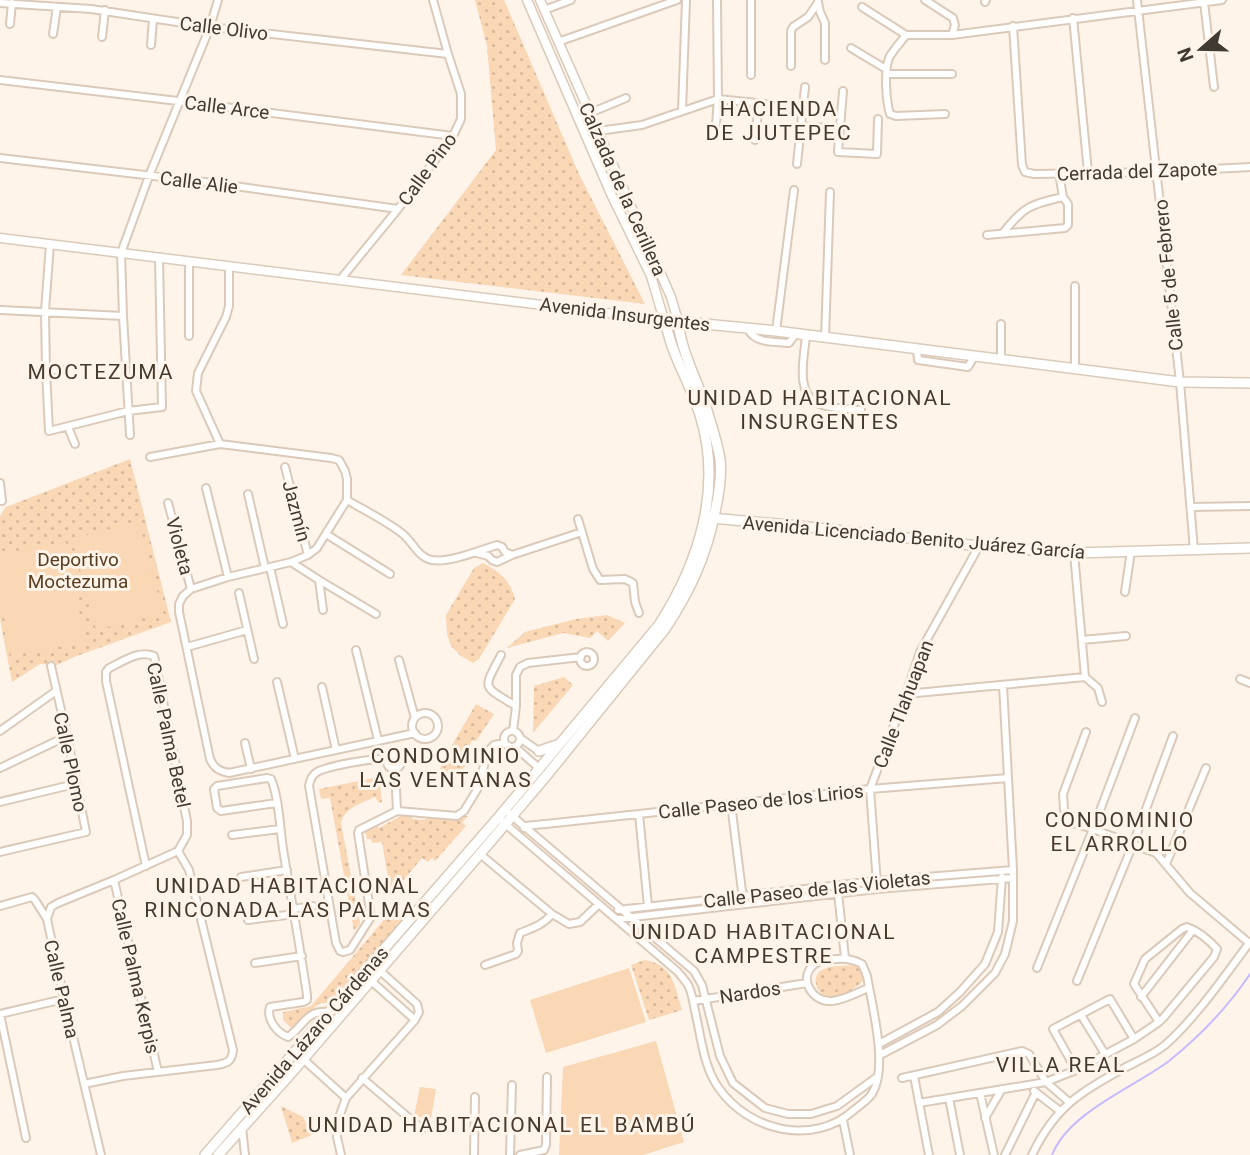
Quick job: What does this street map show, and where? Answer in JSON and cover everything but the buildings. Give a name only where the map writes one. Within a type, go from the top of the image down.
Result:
[{"type":"main road","name":"Avenida Insurgentes","points":[[664,320],[776,331],[1180,382],[1250,383]]},
{"type":"main road","name":"Calzada de la Cerillera","points":[[664,320],[704,429],[710,462],[709,518]]},
{"type":"main road","name":"Calzada de la Cerillera","points":[[509,813],[547,775],[548,757],[665,629],[694,581],[709,518],[720,489],[720,460],[705,406],[686,358],[678,321]]},
{"type":"main road","name":"Avenida Licenciado Benito Juárez García","points":[[709,518],[1074,553],[1250,548]]},
{"type":"main road","name":"Calzada de la Cerillera","points":[[509,813],[539,768],[659,625],[701,552]]},
{"type":"main road","name":"Avenida Lázaro Cárdenas","points":[[218,1155],[299,1056],[509,813]]},
{"type":"main road","name":"Avenida Lázaro Cárdenas","points":[[375,967],[480,854],[502,821]]},
{"type":"main road","name":"Avenida Lázaro Cárdenas","points":[[205,1155],[299,1056],[330,1012],[367,977]]},
{"type":"street","points":[[130,435],[121,253],[178,100],[210,27],[218,0]]},
{"type":"street","name":"Calle Pino","points":[[340,279],[398,209],[453,136],[461,119],[461,94],[433,0]]},
{"type":"street","name":"Calzada de la Cerillera","points":[[527,0],[611,194],[650,276],[664,320]]},
{"type":"street","name":"Calzada de la Cerillera","points":[[540,0],[671,298],[678,321]]},
{"type":"street","points":[[544,9],[571,0]]},
{"type":"street","points":[[558,42],[677,0]]},
{"type":"street","points":[[682,111],[686,0]]},
{"type":"street","points":[[716,125],[717,0]]},
{"type":"street","points":[[751,0],[751,75]]},
{"type":"street","points":[[925,0],[953,18],[955,26],[952,35]]},
{"type":"street","name":"Calle 5 de Febrero","points":[[1137,0],[1180,382],[1194,550]]},
{"type":"street","points":[[862,7],[906,35],[952,35],[1222,0]]},
{"type":"street","name":"Calle Olivo","points":[[0,2],[48,3],[57,7],[105,10],[210,27],[448,54]]},
{"type":"street","points":[[818,2],[825,23],[825,60]]},
{"type":"street","points":[[791,66],[791,31],[808,17],[818,2]]},
{"type":"street","points":[[1204,2],[1214,87]]},
{"type":"street","points":[[10,24],[12,3]]},
{"type":"street","points":[[53,34],[57,7]]},
{"type":"street","points":[[102,37],[105,10]]},
{"type":"street","points":[[1073,18],[1088,172]]},
{"type":"street","points":[[151,45],[153,19]]},
{"type":"street","name":"Cerrada del Zapote","points":[[1013,26],[1022,165],[1025,172],[1156,172],[1250,167]]},
{"type":"street","points":[[906,35],[890,57],[887,72],[887,105],[890,114],[945,114]]},
{"type":"street","points":[[851,48],[887,72],[952,75]]},
{"type":"street","name":"Calle Arce","points":[[0,80],[453,136]]},
{"type":"street","points":[[797,164],[805,87]]},
{"type":"street","points":[[843,90],[838,152],[877,154],[878,119]]},
{"type":"street","points":[[590,113],[626,98]]},
{"type":"street","points":[[598,131],[642,125],[718,99],[803,108]]},
{"type":"street","points":[[755,140],[759,103]]},
{"type":"street","points":[[801,125],[840,129]]},
{"type":"street","name":"Calle Alie","points":[[0,158],[398,209]]},
{"type":"street","points":[[988,235],[1065,228],[1068,225],[1069,211],[1063,197],[1059,173]]},
{"type":"street","points":[[776,331],[794,190]]},
{"type":"street","points":[[825,338],[830,192]]},
{"type":"street","points":[[1003,233],[1020,212],[1035,203],[1063,197]]},
{"type":"street","points":[[1012,221],[1020,232]]},
{"type":"street","name":"Avenida Insurgentes","points":[[0,238],[664,320]]},
{"type":"street","points":[[50,244],[45,311],[49,432],[128,411],[162,407],[159,257]]},
{"type":"street","points":[[189,261],[189,336]]},
{"type":"street","points":[[220,444],[196,391],[196,382],[226,317],[229,306],[229,266]]},
{"type":"street","points":[[1075,286],[1075,369]]},
{"type":"street","points":[[1,310],[123,316]]},
{"type":"street","points":[[1001,324],[1001,359]]},
{"type":"street","points":[[748,329],[752,336],[761,340],[789,343],[795,335]]},
{"type":"street","points":[[806,336],[803,378],[805,391],[814,402],[821,405],[861,410]]},
{"type":"street","points":[[46,370],[64,370]]},
{"type":"street","points":[[68,427],[75,444]]},
{"type":"street","points":[[150,457],[220,444],[339,460],[347,479],[347,500],[317,548],[308,555],[191,589],[179,604],[178,612],[213,765],[219,771],[229,773],[415,733]]},
{"type":"street","name":"Jazmín","points":[[285,467],[308,555]]},
{"type":"street","points":[[0,483],[2,502]]},
{"type":"street","points":[[206,488],[228,577]]},
{"type":"street","points":[[248,494],[283,624]]},
{"type":"street","points":[[347,500],[403,534],[423,556],[431,560],[489,552],[497,545],[502,547],[503,556]]},
{"type":"street","name":"Violeta","points":[[168,503],[191,589]]},
{"type":"street","points":[[1192,507],[1250,506]]},
{"type":"street","points":[[578,519],[593,569],[600,580],[625,579],[632,583],[639,613]]},
{"type":"street","points":[[489,552],[494,561],[582,533]]},
{"type":"street","points":[[326,534],[390,574]]},
{"type":"street","name":"Calle Tlahuapan","points":[[870,789],[919,652],[979,546]]},
{"type":"street","points":[[1125,592],[1131,551]]},
{"type":"street","points":[[1074,553],[1085,677],[1098,688],[1102,702]]},
{"type":"street","points":[[291,562],[376,614]]},
{"type":"street","points":[[319,580],[323,610]]},
{"type":"street","points":[[239,593],[254,659]]},
{"type":"street","points":[[187,647],[247,630]]},
{"type":"street","points":[[1082,640],[1126,636]]},
{"type":"street","points":[[356,650],[378,740]]},
{"type":"street","name":"Calle Palma Betel","points":[[146,866],[106,681],[109,668],[140,653],[154,656],[187,821],[187,835],[178,851]]},
{"type":"street","points":[[501,654],[488,681],[488,687],[516,706]]},
{"type":"street","points":[[513,731],[516,675],[520,667],[528,663],[581,657]]},
{"type":"street","points":[[399,660],[415,718]]},
{"type":"street","name":"Calle Plomo","points":[[1,851],[86,832],[51,666]]},
{"type":"street","points":[[906,694],[1085,677]]},
{"type":"street","points":[[1240,679],[1250,683]]},
{"type":"street","points":[[277,682],[295,759]]},
{"type":"street","points":[[880,1055],[937,1025],[962,1006],[995,973],[1005,954],[1013,921],[1013,874],[1003,685]]},
{"type":"street","points":[[322,687],[336,750]]},
{"type":"street","points":[[0,731],[56,691]]},
{"type":"street","points":[[422,713],[430,714],[436,719],[438,727],[434,735],[426,738],[415,733],[412,726],[415,718],[422,713]]},
{"type":"street","points":[[1037,968],[1135,718]]},
{"type":"street","points":[[547,775],[514,747],[505,743],[506,733],[513,731],[548,757]]},
{"type":"street","points":[[1032,1155],[1040,1138],[1069,1102],[1092,1086],[1163,1047],[1187,1023],[1250,942],[1190,893],[1156,852],[1073,823],[1067,818],[1063,794],[1086,732]]},
{"type":"street","points":[[0,768],[67,736]]},
{"type":"street","points":[[1077,981],[1133,844],[1173,736]]},
{"type":"street","points":[[514,747],[518,745],[520,738]]},
{"type":"street","points":[[245,743],[251,769]]},
{"type":"street","points":[[395,769],[401,765],[401,761],[393,755],[388,759],[378,758],[324,769],[314,773],[310,779],[336,943],[343,952],[350,950],[371,917],[358,833],[362,828],[397,811],[457,816],[464,811],[478,788],[488,751],[494,745],[505,743]]},
{"type":"street","points":[[388,759],[389,766],[395,769]]},
{"type":"street","points":[[1166,864],[1206,768]]},
{"type":"street","points":[[395,769],[397,811]]},
{"type":"street","name":"Calle Paseo de los Lirios","points":[[525,827],[870,789],[1008,778]]},
{"type":"street","points":[[276,803],[221,811],[217,808],[214,789],[216,786],[269,779],[273,783],[307,995],[307,1000],[303,1002],[270,1007],[268,1013],[273,1025],[288,1037],[313,1013],[330,1012]]},
{"type":"street","points":[[0,802],[75,784]]},
{"type":"street","points":[[870,789],[877,885]]},
{"type":"street","points":[[731,804],[743,899]]},
{"type":"street","points":[[509,813],[694,971],[707,999],[720,1056],[733,1083],[765,1108],[788,1114],[811,1114],[837,1106],[878,1075]]},
{"type":"street","points":[[639,814],[648,906]]},
{"type":"street","points":[[502,821],[678,972],[688,985],[706,1062],[719,1087],[740,1111],[761,1124],[786,1131],[814,1130],[843,1120],[873,1094],[880,1055],[867,976],[862,964],[855,959],[824,960],[813,965],[809,971],[807,983],[810,990],[821,1000],[836,1001],[868,988]]},
{"type":"street","points":[[518,835],[525,827]]},
{"type":"street","points":[[232,835],[280,829]]},
{"type":"street","points":[[84,1084],[122,1076],[228,1063],[232,1058],[233,1050],[189,870],[178,851]]},
{"type":"street","name":"Calle Palma","points":[[101,1155],[47,919],[51,907],[58,903],[178,851]]},
{"type":"street","points":[[480,854],[552,914],[569,924],[580,922],[599,904]]},
{"type":"street","points":[[241,877],[287,870]]},
{"type":"street","name":"Calle Paseo de las Violetas","points":[[616,919],[743,899],[1013,874]]},
{"type":"street","points":[[878,1044],[938,1012],[985,964],[999,932],[1002,875]]},
{"type":"street","name":"Calle Palma Kerpis","points":[[114,880],[158,1072]]},
{"type":"street","name":"Calle Paseo de las Violetas","points":[[608,912],[648,906],[838,893],[877,885]]},
{"type":"street","points":[[838,893],[845,958]]},
{"type":"street","points":[[0,906],[32,897],[47,919]]},
{"type":"street","points":[[248,920],[313,905]]},
{"type":"street","points":[[485,965],[516,954],[520,933],[540,926],[552,914]]},
{"type":"street","points":[[919,1103],[1046,1082],[1076,1070],[1134,1039],[1159,1022],[1214,957],[1217,949],[1212,943],[1187,927],[1145,959],[1134,984],[1159,1022]]},
{"type":"street","points":[[1141,997],[1194,930]]},
{"type":"street","points":[[255,963],[302,956]]},
{"type":"street","points":[[341,1155],[337,1123],[346,1098],[415,1020],[419,1012],[417,1004],[375,967]]},
{"type":"street","points":[[367,977],[415,1020]]},
{"type":"street","name":"Nardos","points":[[693,1002],[807,983]]},
{"type":"street","points":[[26,1138],[0,1014],[64,999]]},
{"type":"street","points":[[1076,1070],[1053,1029],[1110,999],[1134,1039]]},
{"type":"street","points":[[1081,1015],[1105,1054]]},
{"type":"street","points":[[902,1078],[1022,1051],[1029,1054],[1046,1082],[1069,1102]]},
{"type":"street","points":[[299,1056],[346,1098]]},
{"type":"street","points":[[914,1076],[929,1155]]},
{"type":"street","points":[[520,1155],[544,1150],[546,1145],[547,1077]]},
{"type":"street","points":[[362,1078],[422,1129]]},
{"type":"street","points":[[510,1155],[512,1085]]},
{"type":"street","points":[[1027,1086],[1060,1111]]},
{"type":"street","points":[[985,1118],[1002,1089]]},
{"type":"street","points":[[1005,1155],[1035,1092]]},
{"type":"street","points":[[979,1093],[994,1155]]},
{"type":"street","points":[[474,1155],[475,1097]]},
{"type":"street","points":[[949,1098],[960,1155]]},
{"type":"street","points":[[843,1120],[850,1155]]},
{"type":"street","points":[[243,1127],[245,1155]]},
{"type":"green space","points":[[475,0],[504,0],[579,174],[645,304],[401,275],[496,150],[487,46]]},
{"type":"green space","name":"Deportivo Moctezuma","points":[[130,459],[171,622],[57,665],[40,664],[12,682],[0,619],[0,516],[6,507]]},
{"type":"green space","points":[[139,521],[163,613],[96,630],[72,539]]},
{"type":"green space","points":[[66,542],[85,642],[11,656],[0,595],[0,554]]},
{"type":"green space","points":[[483,563],[504,577],[515,599],[479,659],[473,663],[451,646],[446,615],[474,568]]},
{"type":"green space","points":[[607,615],[625,623],[608,641],[597,631],[590,638],[563,633],[507,648],[525,632],[576,619]]},
{"type":"green space","points":[[564,677],[573,685],[533,733],[534,686]]},
{"type":"green space","points":[[476,704],[494,714],[476,741],[472,740],[462,762],[466,765],[448,787],[436,777]]},
{"type":"green space","points":[[379,777],[382,802],[379,803],[375,797],[350,809],[341,823],[360,924],[354,931],[330,798],[321,799],[319,789]]},
{"type":"green space","points":[[398,813],[412,814],[412,819],[425,820],[426,815],[468,816],[462,822],[466,826],[435,861],[432,858],[428,862],[422,858],[391,895],[382,842],[372,843],[371,839],[367,839],[364,830],[376,824],[379,828],[399,817]]},
{"type":"green space","points":[[394,908],[408,919],[336,1001],[318,1004],[293,1030],[283,1020],[283,1012],[311,1006]]},
{"type":"green space","points":[[644,960],[667,971],[682,1010],[649,1020],[631,965]]},
{"type":"green space","points":[[834,966],[860,966],[865,977],[845,996],[833,999],[818,990],[817,974],[822,970]]},
{"type":"green space","points":[[629,968],[646,1022],[546,1053],[530,1000]]},
{"type":"green space","points":[[656,1041],[684,1142],[643,1155],[559,1155],[563,1067]]},
{"type":"green space","points":[[420,1087],[436,1089],[431,1119],[414,1116]]},
{"type":"green space","points":[[281,1106],[303,1117],[312,1135],[292,1143]]},
{"type":"waterway","points":[[1052,1155],[1060,1140],[1087,1113],[1169,1061],[1192,1042],[1223,1009],[1250,974]]},
{"type":"district","name":"HACIENDA DE JIUTEPEC","points":[[779,121]]},
{"type":"district","name":"MOCTEZUMA","points":[[101,372]]},
{"type":"district","name":"UNIDAD HABITACIONAL INSURGENTES","points":[[820,410]]},
{"type":"district","name":"CONDOMINIO LAS VENTANAS","points":[[446,768]]},
{"type":"district","name":"CONDOMINIO EL ARROLLO","points":[[1120,832]]},
{"type":"district","name":"UNIDAD HABITACIONAL RINCONADA LAS PALMAS","points":[[288,898]]},
{"type":"district","name":"UNIDAD HABITACIONAL CAMPESTRE","points":[[764,944]]},
{"type":"district","name":"VILLA REAL","points":[[1061,1065]]},
{"type":"district","name":"UNIDAD HABITACIONAL EL BAMBÚ","points":[[502,1125]]}]
